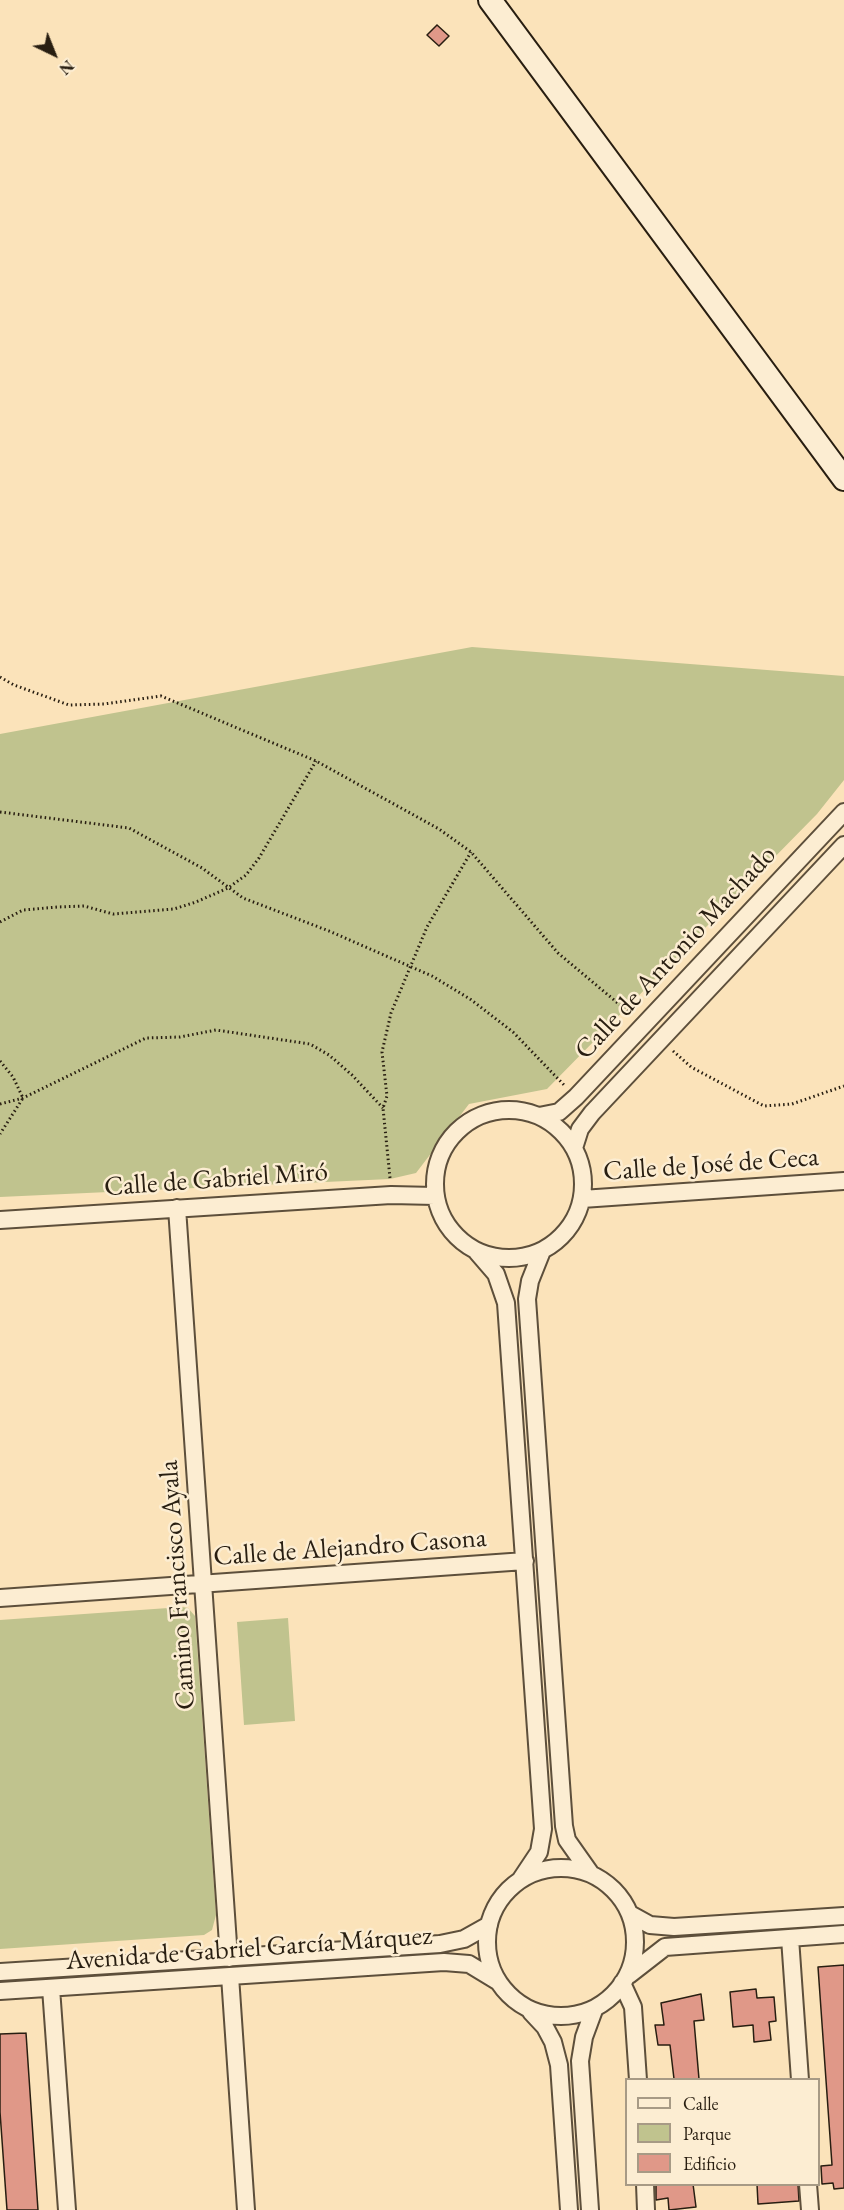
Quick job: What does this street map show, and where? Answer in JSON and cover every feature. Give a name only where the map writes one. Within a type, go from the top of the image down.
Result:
[{"type":"main road","points":[[490,0],[844,479]]},
{"type":"street","name":"Calle de Antonio Machado","points":[[539,1116],[559,1112],[576,1097],[844,812]]},
{"type":"street","name":"Calle de Antonio Machado","points":[[574,1148],[580,1129],[592,1113],[844,845]]},
{"type":"street","points":[[512,1110],[539,1116],[555,1125],[574,1148],[580,1163],[582,1199],[576,1218],[556,1242],[542,1251],[518,1259],[492,1257],[477,1252],[462,1243],[445,1223],[435,1196],[436,1167],[450,1139],[469,1122],[495,1111],[512,1110]]},
{"type":"street","name":"Calle de José de Ceca","points":[[582,1199],[844,1181]]},
{"type":"street","name":"Calle de Gabriel Miró","points":[[0,1220],[391,1195],[435,1196]]},
{"type":"street","name":"Camino Francisco Ayala","points":[[177,1208],[229,1958]]},
{"type":"street","points":[[542,1251],[536,1262],[527,1299],[564,1826],[567,1840],[591,1874]]},
{"type":"street","points":[[477,1252],[496,1274],[506,1303],[543,1829],[539,1852],[521,1880],[502,1897],[489,1925],[487,1954],[497,1981],[514,2001],[529,2009],[544,2015],[570,2017],[594,2010],[608,2000],[625,1979],[665,1947],[844,1934]]},
{"type":"street","name":"Calle de Alejandro Casona","points":[[0,1598],[525,1561]]},
{"type":"street","points":[[521,1880],[547,1869],[564,1868],[591,1874],[607,1884],[624,1902],[633,1921],[635,1953],[625,1979],[633,2007],[638,2078]]},
{"type":"street","points":[[630,1914],[650,1925],[674,1927],[844,1916]]},
{"type":"street","name":"Avenida de Gabriel García Márquez","points":[[0,1972],[440,1944],[464,1939],[489,1925]]},
{"type":"street","points":[[790,1938],[800,2078]]},
{"type":"street","name":"Avenida de Gabriel García Márquez","points":[[0,1991],[444,1962],[469,1964],[497,1981]]},
{"type":"street","points":[[230,1976],[246,2210]]},
{"type":"street","points":[[51,1988],[67,2210]]},
{"type":"street","points":[[529,2009],[545,2027],[553,2042],[559,2065],[568,2210]]},
{"type":"street","points":[[590,2210],[580,2061],[584,2037],[594,2010]]},
{"type":"street","points":[[645,2186],[646,2210]]},
{"type":"street","points":[[808,2186],[810,2210]]},
{"type":"path","points":[[0,677],[14,685],[69,705],[104,704],[161,696],[316,761],[439,829],[471,852],[558,952],[643,1024]]},
{"type":"path","points":[[0,922],[23,910],[58,907],[84,906],[113,914],[174,909],[228,888],[246,875],[259,858],[316,761]]},
{"type":"path","points":[[0,813],[129,828],[194,863],[243,898],[410,965],[470,999],[513,1032],[576,1097]]},
{"type":"path","points":[[391,1195],[383,1108],[387,1096],[382,1052],[391,1013],[427,927],[452,888],[471,852]]},
{"type":"path","points":[[0,1104],[23,1098],[146,1038],[180,1037],[216,1030],[310,1044],[329,1055],[352,1075],[383,1108]]},
{"type":"path","points":[[660,1041],[691,1067],[764,1106],[792,1104],[844,1086]]},
{"type":"path","points":[[0,1061],[13,1077],[23,1098]]},
{"type":"path","points":[[0,1134],[23,1098]]},
{"type":"green space","points":[[472,647],[844,676],[844,780],[817,814],[547,1089],[469,1104],[416,1173],[390,1179],[0,1197],[0,734]]},
{"type":"green space","points":[[188,1608],[195,1616],[216,1915],[212,1930],[204,1935],[0,1949],[0,1620]]},
{"type":"green space","points":[[288,1618],[295,1721],[244,1725],[237,1622]]},
{"type":"building","points":[[437,25],[449,36],[439,46],[427,35]]},
{"type":"building","points":[[844,1965],[844,2188],[834,2189],[833,2183],[822,2184],[821,2166],[832,2165],[818,1967]]},
{"type":"building","points":[[756,1989],[757,1998],[774,1997],[776,2021],[769,2022],[771,2040],[754,2042],[753,2025],[733,2027],[730,1992]]},
{"type":"building","points":[[701,1994],[704,2020],[694,2021],[699,2078],[674,2078],[670,2045],[658,2045],[655,2025],[664,2025],[661,2003]]},
{"type":"building","points":[[26,2033],[38,2210],[7,2210],[0,2112],[0,2034]]},
{"type":"building","points":[[656,2186],[693,2186],[696,2207],[669,2210],[668,2198],[656,2200]]},
{"type":"building","points":[[757,2186],[798,2186],[799,2201],[758,2204]]}]
